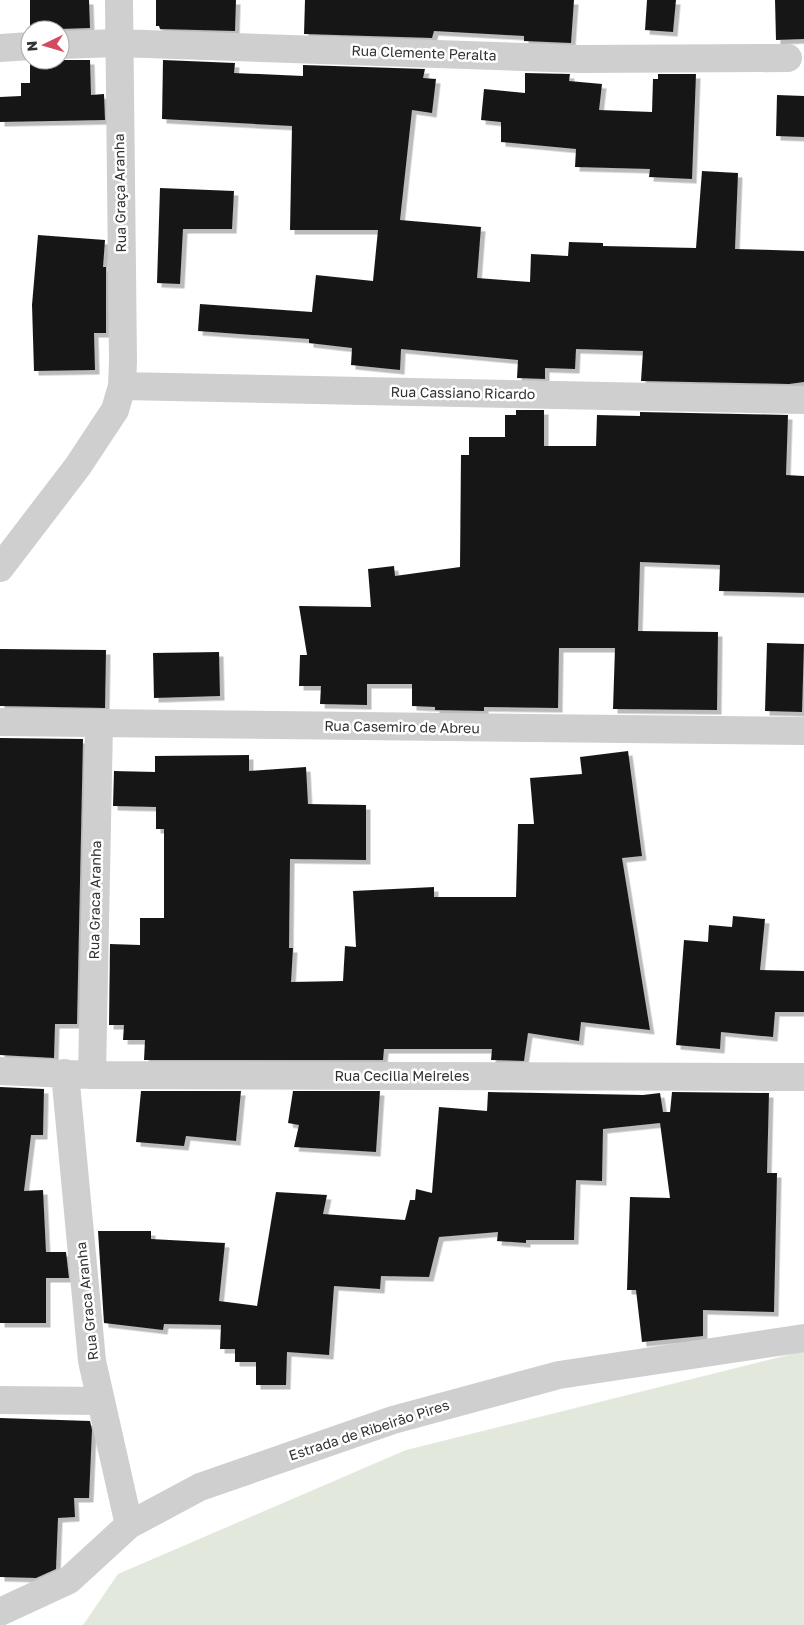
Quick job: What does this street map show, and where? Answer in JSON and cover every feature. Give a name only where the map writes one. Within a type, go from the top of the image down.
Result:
[{"type":"street","name":"Rua Graça Aranha","points":[[0,568],[78,466],[115,410],[122,386],[119,0]]},
{"type":"street","name":"Rua Clemente Peralta","points":[[70,45],[118,43],[580,59],[788,58]]},
{"type":"street","points":[[0,48],[20,47]]},
{"type":"street","name":"Rua Cassiano Ricardo","points":[[122,386],[804,400]]},
{"type":"street","name":"Rua Casemiro de Abreu","points":[[0,722],[804,731]]},
{"type":"street","name":"Rua Graca Aranha","points":[[98,724],[78,1074],[92,1361],[129,1525]]},
{"type":"street","name":"Rua Cecilia Meireles","points":[[0,1071],[78,1074],[804,1077]]},
{"type":"street","name":"Estrada de Ribeirão Pires","points":[[0,1612],[69,1580],[129,1525],[200,1487],[393,1420],[558,1375],[804,1338]]},
{"type":"street","points":[[0,1400],[100,1401]]},
{"type":"shaded area","points":[[804,1351],[804,1625],[83,1625],[118,1574],[406,1450]]},
{"type":"building","points":[[30,0],[89,0],[90,28],[70,29],[70,20],[30,20]]},
{"type":"building","points":[[156,0],[236,0],[235,31],[160,29],[159,26],[156,26]]},
{"type":"building","points":[[305,0],[574,0],[571,43],[524,41],[524,36],[434,31],[432,38],[304,34]]},
{"type":"building","points":[[647,0],[676,0],[673,32],[645,30]]},
{"type":"building","points":[[775,0],[804,0],[804,39],[776,40]]},
{"type":"building","points":[[70,60],[90,60],[91,95],[104,94],[105,120],[0,122],[0,97],[21,96],[21,83],[30,83],[30,70],[70,70]]},
{"type":"building","points":[[163,60],[235,63],[234,73],[303,76],[303,65],[425,69],[423,78],[436,79],[432,113],[412,110],[400,220],[481,227],[477,278],[530,282],[531,254],[568,256],[569,242],[603,243],[603,246],[696,248],[702,171],[738,173],[735,249],[804,251],[804,382],[789,384],[641,381],[643,351],[576,349],[575,369],[545,368],[545,379],[517,378],[518,360],[401,349],[400,370],[351,365],[352,348],[309,343],[309,339],[198,331],[200,304],[312,312],[316,275],[373,281],[378,230],[290,230],[292,126],[162,119]]},
{"type":"building","points":[[525,73],[570,74],[569,81],[602,84],[599,110],[652,112],[653,79],[658,79],[658,74],[696,74],[692,179],[649,177],[650,169],[575,167],[576,149],[501,142],[501,122],[481,120],[484,89],[525,93]]},
{"type":"building","points":[[777,95],[804,96],[804,137],[776,136]]},
{"type":"building","points":[[160,188],[234,191],[232,229],[183,229],[180,284],[157,283]]},
{"type":"building","points":[[38,235],[105,240],[103,267],[106,267],[106,333],[94,333],[95,370],[34,371],[32,305]]},
{"type":"building","points":[[516,410],[544,410],[544,446],[596,446],[597,415],[640,416],[640,412],[788,415],[786,475],[804,476],[804,593],[719,591],[720,565],[640,562],[638,631],[718,632],[717,710],[613,709],[615,648],[559,648],[558,708],[484,707],[484,711],[435,710],[435,707],[412,706],[412,684],[367,684],[367,705],[320,704],[321,686],[299,686],[300,655],[307,655],[299,606],[371,607],[368,569],[394,566],[395,576],[460,567],[461,455],[469,455],[469,437],[505,437],[505,415],[516,415]]},
{"type":"building","points":[[767,643],[804,644],[802,712],[765,711]]},
{"type":"building","points":[[0,649],[106,650],[105,708],[0,706]]},
{"type":"building","points":[[219,652],[220,696],[154,698],[153,653]]},
{"type":"building","points":[[0,738],[83,739],[77,1024],[55,1024],[54,1058],[0,1055]]},
{"type":"building","points":[[628,751],[642,856],[622,858],[650,1030],[581,1022],[579,1041],[528,1033],[524,1061],[491,1060],[492,1049],[384,1049],[383,1060],[144,1060],[145,1040],[123,1040],[124,1025],[109,1025],[110,944],[140,945],[140,918],[164,918],[164,829],[156,829],[156,807],[113,806],[114,771],[155,772],[155,756],[249,755],[249,771],[306,767],[308,804],[366,805],[366,860],[290,859],[289,948],[293,948],[291,982],[343,981],[345,946],[356,947],[353,891],[434,887],[434,897],[516,897],[518,824],[534,824],[530,778],[582,774],[580,757]]},
{"type":"building","points":[[733,916],[765,919],[760,970],[804,971],[804,1012],[775,1012],[773,1037],[721,1032],[720,1049],[676,1045],[684,940],[708,942],[709,925],[732,927]]},
{"type":"building","points":[[0,1087],[44,1089],[43,1135],[31,1135],[24,1191],[43,1190],[46,1252],[66,1252],[69,1278],[46,1278],[46,1323],[0,1323]]},
{"type":"building","points":[[141,1091],[241,1091],[236,1141],[186,1136],[184,1146],[136,1142]]},
{"type":"building","points":[[293,1091],[380,1091],[376,1152],[294,1147],[299,1125],[288,1123]]},
{"type":"building","points":[[488,1092],[643,1095],[660,1093],[663,1112],[670,1112],[672,1092],[769,1093],[767,1173],[777,1173],[774,1312],[703,1310],[703,1336],[642,1342],[636,1290],[627,1290],[630,1197],[670,1198],[660,1123],[603,1129],[602,1181],[576,1180],[574,1240],[526,1240],[526,1243],[497,1241],[498,1232],[439,1237],[429,1277],[381,1276],[380,1289],[334,1286],[329,1355],[287,1352],[286,1385],[256,1385],[256,1362],[235,1362],[235,1349],[220,1349],[221,1325],[164,1324],[163,1330],[104,1323],[98,1231],[151,1231],[151,1239],[225,1243],[219,1301],[257,1306],[276,1192],[327,1195],[323,1214],[405,1220],[410,1200],[415,1200],[416,1189],[432,1193],[439,1107],[487,1111]]},
{"type":"building","points":[[0,1418],[90,1421],[92,1430],[89,1498],[74,1498],[75,1517],[58,1518],[56,1569],[36,1578],[0,1577]]}]
